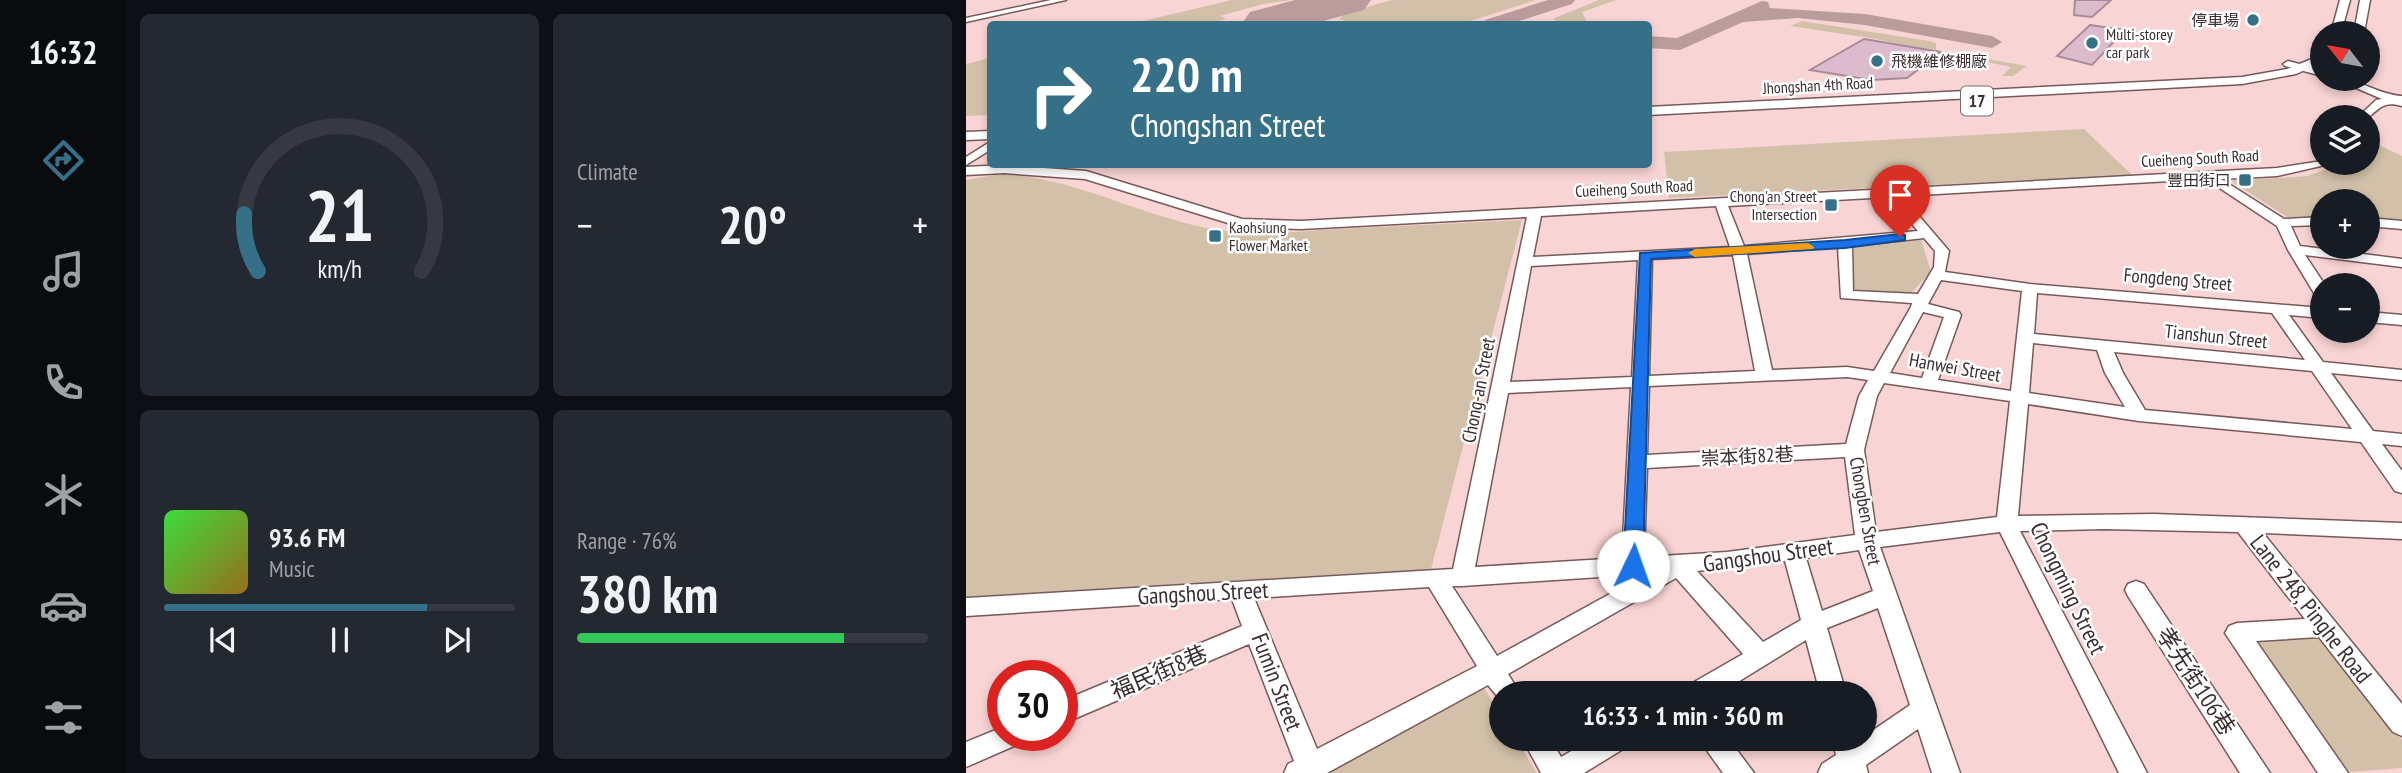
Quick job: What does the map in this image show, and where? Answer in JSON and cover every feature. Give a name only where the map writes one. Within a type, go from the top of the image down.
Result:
[{"type":"main road","points":[[2339,21],[2345,0]]},
{"type":"main road","points":[[2361,21],[2365,0]]},
{"type":"main road","name":"Jhongshan 4th Road","points":[[1652,113],[2192,84],[2255,79],[2310,64]]},
{"type":"main road","name":"Jhongshan 4th Road","points":[[1652,113],[2218,90],[2284,85],[2310,78]]},
{"type":"main road","points":[[966,136],[987,135]]},
{"type":"main road","points":[[966,143],[987,143]]},
{"type":"street","points":[[966,20],[1062,0]]},
{"type":"street","points":[[2288,64],[2310,71]]},
{"type":"street","points":[[2373,91],[2400,101]]},
{"type":"street","points":[[2377,105],[2380,102],[2400,101]]},
{"type":"street","points":[[2380,118],[2400,101]]},
{"type":"street","points":[[966,162],[987,145]]},
{"type":"street","name":"Cueiheng South Road","points":[[966,171],[1003,169],[1086,175],[1241,223],[1301,225],[2310,167]]},
{"type":"street","points":[[2207,175],[2280,223],[2310,274]]},
{"type":"street","points":[[1892,192],[1942,251],[1941,267],[1937,275]]},
{"type":"street","points":[[1720,201],[1739,250],[1764,374]]},
{"type":"street","name":"Chong-an Street","points":[[1462,578],[1535,211]]},
{"type":"street","points":[[2280,223],[2310,222]]},
{"type":"street","points":[[2380,223],[2402,225]]},
{"type":"street","points":[[1525,262],[1845,244],[1928,234]]},
{"type":"street","points":[[1845,244],[1846,295],[1920,302],[1953,315],[1928,385]]},
{"type":"street","points":[[2295,250],[2402,262]]},
{"type":"street","points":[[1633,566],[1645,256]]},
{"type":"street","name":"Fongdeng Street","points":[[1937,275],[2030,288],[2310,312]]},
{"type":"street","name":"Chongben Street","points":[[1937,275],[1868,396],[1854,450],[1867,541],[1946,773]]},
{"type":"street","name":"Chongming Street","points":[[2030,288],[2007,524],[2018,551],[2133,773]]},
{"type":"street","points":[[2277,309],[2402,486]]},
{"type":"street","points":[[2380,318],[2402,320]]},
{"type":"street","name":"Tianshun Street","points":[[2027,338],[2402,374]]},
{"type":"street","points":[[2104,346],[2114,373],[2139,415]]},
{"type":"street","name":"Hanwei Street","points":[[1500,388],[1847,372],[1879,375],[2021,400],[2139,415],[2402,440]]},
{"type":"street","name":"崇本街82巷","points":[[1639,462],[1854,450]]},
{"type":"street","name":"Gangshou Street","points":[[966,608],[1633,566],[1679,566],[1794,553],[1914,533],[2007,524],[2127,522],[2402,531]]},
{"type":"street","name":"Lane 248, Pinghe Road","points":[[2246,527],[2322,627],[2402,724]]},
{"type":"street","points":[[1794,553],[1830,681]]},
{"type":"street","points":[[1307,771],[1679,566],[1760,656]]},
{"type":"street","points":[[1436,580],[1500,681]]},
{"type":"street","name":"孝先街106巷","points":[[2136,590],[2256,773]]},
{"type":"street","name":"Fumin Street","points":[[1240,591],[1307,771]]},
{"type":"street","points":[[1718,681],[1815,623],[1884,596]]},
{"type":"street","points":[[2322,627],[2237,633],[2334,773]]},
{"type":"street","name":"福民街8巷","points":[[1078,706],[1256,630]]},
{"type":"street","points":[[1845,761],[1925,709]]},
{"type":"street","points":[[966,755],[987,746]]},
{"type":"street","points":[[1544,751],[1558,773],[1596,751]]},
{"type":"street","points":[[1722,751],[1740,773]]},
{"type":"shaded area","points":[[1232,0],[1291,0],[1263,4],[1220,16],[1227,19],[1219,21],[1143,21]]},
{"type":"shaded area","points":[[1392,0],[1536,0],[1470,21],[1339,19],[1346,13]]},
{"type":"shaded area","points":[[1599,0],[1616,0],[1582,12],[1586,21],[1552,19]]},
{"type":"shaded area","points":[[1802,21],[1929,41],[1936,43],[1936,50],[2027,66],[2013,76],[2002,76],[2011,67],[1870,38],[1790,26]]},
{"type":"shaded area","points":[[987,59],[987,115],[966,116],[966,64]]},
{"type":"shaded area","points":[[2084,129],[2132,175],[1669,198],[1664,152]]},
{"type":"shaded area","points":[[2380,145],[2402,156],[2402,221],[2380,219],[2380,189],[2310,189],[2310,219],[2292,220],[2231,181],[2380,175]]},
{"type":"shaded area","points":[[1001,174],[1057,183],[1163,217],[1233,232],[1522,220],[1431,569],[966,597],[966,180]]},
{"type":"shaded area","points":[[1921,239],[1931,272],[1909,295],[1851,293],[1854,247]]},
{"type":"shaded area","points":[[2314,630],[2402,740],[2402,768],[2336,773],[2240,636]]},
{"type":"shaded area","points":[[1481,683],[1489,696],[1489,751],[1523,751],[1537,773],[1323,773]]},
{"type":"building","points":[[2075,0],[2111,0],[2092,17],[2074,15]]},
{"type":"building","name":"Multi-storey car park","points":[[2090,25],[2125,30],[2092,65],[2057,56]]},
{"type":"building","name":"飛機維修棚廠","points":[[1864,39],[1941,52],[1907,78],[1871,80],[1810,70]]},
{"type":"taxiway","points":[[1501,21],[1566,0]]},
{"type":"taxiway","points":[[1738,17],[1762,6]]},
{"type":"taxiway","points":[[1296,21],[1322,7]]},
{"type":"taxiway","points":[[1738,17],[1767,13],[1831,15],[1992,42]]},
{"type":"taxiway","points":[[1652,42],[1680,44],[1738,17]]},
{"type":"runway","points":[[1271,21],[1348,0]]},
{"type":"slow traffic","points":[[1695,253],[1808,247]]},
{"type":"place","name":"停車場","points":[[2253,20]]},
{"type":"place","name":"Multi-storey car park","points":[[2092,43]]},
{"type":"place","name":"飛機維修棚廠","points":[[1877,61]]},
{"type":"place","name":"豐田街口","points":[[2245,180]]},
{"type":"place","name":"Chong'an Street Intersection","points":[[1831,205]]},
{"type":"place","name":"Kaohsiung Flower Market","points":[[1215,236]]},
{"type":"route","points":[[1633,566],[1645,256],[1845,244],[1900,237]]}]
